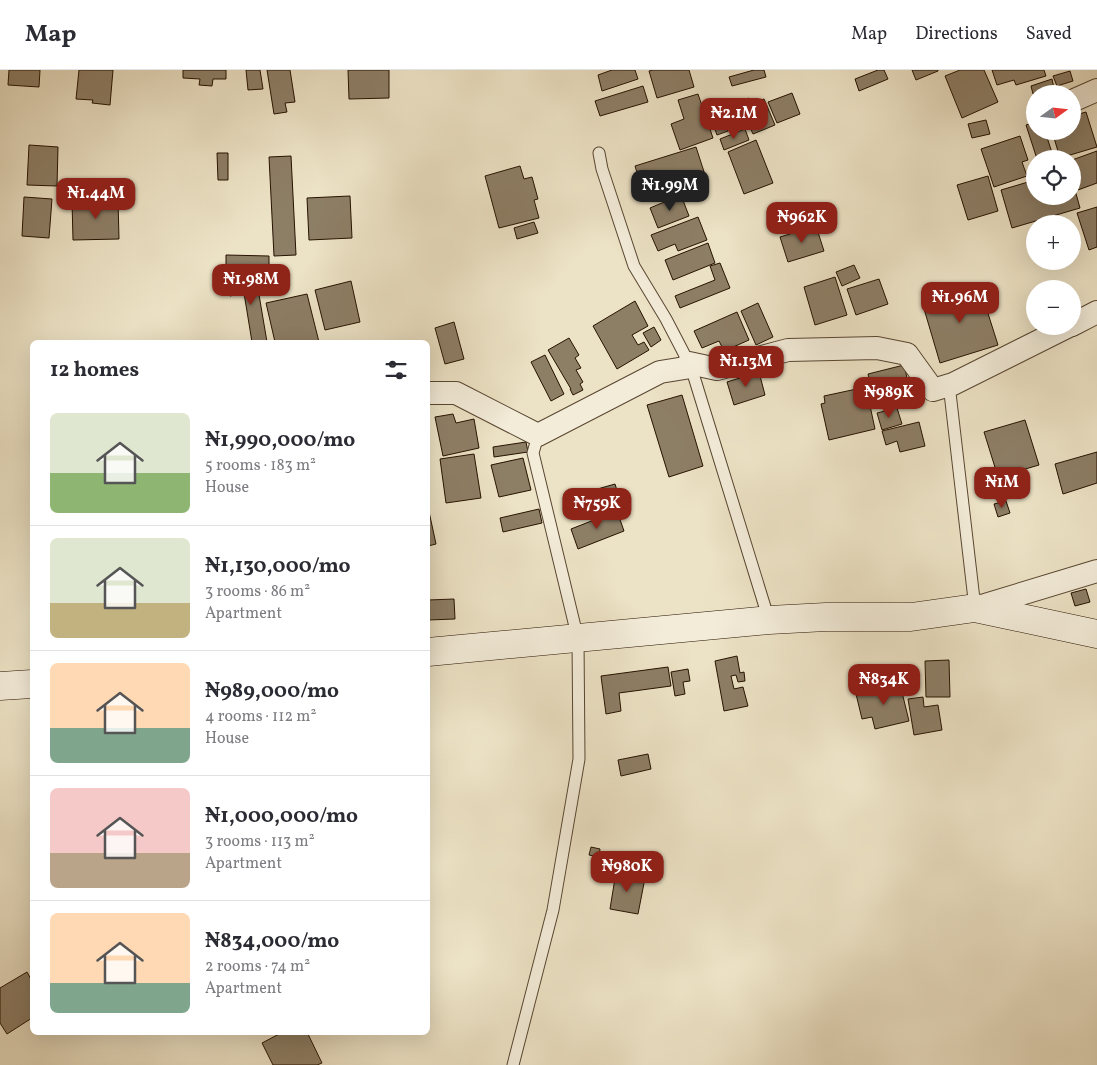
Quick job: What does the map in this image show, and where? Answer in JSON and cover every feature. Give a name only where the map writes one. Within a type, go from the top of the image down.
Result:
[{"type":"main road","points":[[430,652],[578,640],[769,620],[911,616],[974,608],[1097,634]]},
{"type":"main road","points":[[0,686],[30,684]]},
{"type":"street","points":[[1081,97],[1097,90]]},
{"type":"street","points":[[1081,320],[1097,312]]},
{"type":"street","points":[[430,393],[456,393],[538,436],[660,372],[690,365],[717,369],[788,350],[878,348],[907,354],[933,390],[953,384],[1051,335]]},
{"type":"street","points":[[974,608],[1097,571]]},
{"type":"lane","points":[[599,153],[602,169],[634,266],[666,319],[690,365],[769,620]]},
{"type":"lane","points":[[953,384],[950,394],[974,608]]},
{"type":"lane","points":[[513,1065],[553,910],[578,759],[578,640],[533,453],[538,436]]},
{"type":"building","points":[[9,70],[40,70],[39,87],[8,85]]},
{"type":"building","points":[[79,70],[113,70],[110,105],[92,103],[93,100],[76,99]]},
{"type":"building","points":[[183,70],[226,70],[226,79],[213,79],[212,86],[199,85],[200,79],[183,78]]},
{"type":"building","points":[[246,70],[260,70],[263,89],[248,90]]},
{"type":"building","points":[[267,70],[290,70],[295,102],[285,103],[287,112],[274,114]]},
{"type":"building","points":[[348,70],[389,70],[389,98],[349,99]]},
{"type":"building","points":[[612,70],[635,70],[638,79],[602,91],[598,75]]},
{"type":"building","points":[[689,70],[694,87],[657,98],[649,71]]},
{"type":"building","points":[[754,70],[764,70],[766,77],[732,86],[729,77]]},
{"type":"building","points":[[878,70],[884,70],[888,79],[859,91],[855,79]]},
{"type":"building","points":[[912,70],[938,70],[938,71],[916,80]]},
{"type":"building","points":[[960,70],[984,70],[998,102],[962,118],[945,76]]},
{"type":"building","points":[[992,70],[1044,70],[1046,76],[1016,85],[1014,80],[997,85]]},
{"type":"building","points":[[1070,71],[1073,81],[1057,85],[1053,76]]},
{"type":"building","points":[[1052,79],[1053,85],[1034,85]]},
{"type":"building","points":[[643,86],[648,102],[600,116],[595,101]]},
{"type":"building","points":[[792,93],[800,114],[777,123],[768,102]]},
{"type":"building","points":[[698,94],[713,138],[680,150],[671,124],[684,119],[678,100]]},
{"type":"building","points":[[749,98],[751,104],[764,99],[775,125],[753,134],[739,103]]},
{"type":"building","points":[[718,103],[728,131],[717,135],[707,107]]},
{"type":"building","points":[[735,110],[741,127],[733,129],[727,113]]},
{"type":"building","points":[[1086,112],[1097,147],[1081,152],[1081,150],[1058,150],[1055,140],[1081,140],[1081,113]]},
{"type":"building","points":[[986,120],[990,134],[972,138],[968,124]]},
{"type":"building","points":[[745,129],[749,140],[724,150],[720,139]]},
{"type":"building","points":[[1020,136],[1026,154],[1026,161],[1022,162],[1026,176],[994,187],[981,149]]},
{"type":"building","points":[[756,140],[773,183],[744,194],[728,152]]},
{"type":"building","points":[[1031,140],[1048,140],[1051,150],[1034,150]]},
{"type":"building","points":[[29,145],[58,147],[57,186],[27,185]]},
{"type":"building","points":[[696,147],[707,181],[645,199],[635,166]]},
{"type":"building","points":[[1097,151],[1097,183],[1081,189],[1081,157]]},
{"type":"building","points":[[217,153],[228,153],[228,180],[218,180]]},
{"type":"building","points":[[291,156],[296,255],[274,256],[269,157]]},
{"type":"building","points":[[520,166],[524,179],[532,177],[538,199],[534,200],[539,218],[499,228],[485,176]]},
{"type":"building","points":[[988,176],[998,211],[968,220],[957,185]]},
{"type":"building","points":[[1026,183],[1026,205],[1079,205],[1080,208],[1056,215],[1026,215],[1026,224],[1012,228],[1001,190]]},
{"type":"building","points":[[681,195],[689,216],[658,228],[650,208]]},
{"type":"building","points":[[350,196],[352,238],[309,240],[307,198]]},
{"type":"building","points":[[24,197],[52,199],[49,238],[22,236]]},
{"type":"building","points":[[118,200],[119,239],[73,240],[72,201]]},
{"type":"building","points":[[1097,207],[1097,247],[1089,250],[1081,225],[1081,215],[1077,213]]},
{"type":"building","points":[[698,217],[707,240],[678,251],[675,244],[658,251],[651,235]]},
{"type":"building","points":[[534,222],[538,233],[517,239],[514,228]]},
{"type":"building","points":[[816,226],[824,251],[788,262],[780,237]]},
{"type":"building","points":[[708,243],[715,263],[673,280],[665,260]]},
{"type":"building","points":[[226,255],[269,256],[269,277],[226,277]]},
{"type":"building","points":[[720,263],[730,288],[680,308],[675,296],[715,280],[710,266]]},
{"type":"building","points":[[854,265],[860,278],[842,286],[836,272]]},
{"type":"building","points":[[256,277],[267,340],[252,340],[244,293],[230,296],[227,282]]},
{"type":"building","points":[[835,277],[847,315],[815,325],[804,287]]},
{"type":"building","points":[[879,279],[888,304],[856,315],[847,289]]},
{"type":"building","points":[[351,281],[360,322],[325,330],[315,290]]},
{"type":"building","points":[[979,285],[998,345],[940,363],[922,302]]},
{"type":"building","points":[[307,294],[318,340],[275,340],[266,303]]},
{"type":"building","points":[[635,301],[648,326],[632,335],[638,345],[644,342],[649,350],[617,369],[593,326]]},
{"type":"building","points":[[758,303],[773,337],[756,345],[741,311]]},
{"type":"building","points":[[737,312],[749,340],[724,351],[719,341],[702,348],[694,331]]},
{"type":"building","points":[[454,322],[464,359],[445,364],[435,328]]},
{"type":"building","points":[[654,327],[661,340],[651,347],[643,333]]},
{"type":"building","points":[[569,338],[579,355],[575,358],[581,368],[576,370],[583,382],[580,384],[583,390],[573,395],[548,350]]},
{"type":"building","points":[[545,355],[564,394],[551,401],[531,362]]},
{"type":"building","points":[[904,365],[911,395],[875,403],[868,374]]},
{"type":"building","points":[[759,372],[765,395],[734,405],[727,382]]},
{"type":"building","points":[[866,387],[875,429],[829,440],[821,404],[825,403],[824,396]]},
{"type":"building","points":[[682,395],[703,466],[669,477],[647,405]]},
{"type":"building","points":[[897,408],[902,424],[882,430],[877,413]]},
{"type":"building","points":[[453,414],[456,423],[474,419],[479,448],[443,456],[435,417]]},
{"type":"building","points":[[1025,420],[1039,465],[998,477],[984,432]]},
{"type":"building","points":[[919,422],[925,446],[900,452],[897,441],[886,445],[882,431]]},
{"type":"building","points":[[526,442],[528,452],[494,457],[493,447]]},
{"type":"building","points":[[1097,452],[1097,483],[1063,494],[1055,464]]},
{"type":"building","points":[[474,454],[481,498],[446,503],[440,459]]},
{"type":"building","points":[[523,458],[531,490],[499,497],[491,465]]},
{"type":"building","points":[[615,484],[622,507],[601,514],[594,490]]},
{"type":"building","points":[[1006,501],[1010,513],[998,517],[994,504]]},
{"type":"building","points":[[539,509],[542,523],[503,532],[500,518]]},
{"type":"building","points":[[617,511],[624,531],[578,549],[571,529]]},
{"type":"building","points":[[430,516],[436,544],[430,546]]},
{"type":"building","points":[[1086,589],[1090,602],[1075,606],[1071,593]]},
{"type":"building","points":[[454,599],[455,619],[430,620],[430,600]]},
{"type":"building","points":[[737,656],[740,673],[744,672],[745,681],[738,682],[736,675],[731,676],[734,689],[743,687],[748,706],[724,711],[715,661]]},
{"type":"building","points":[[949,660],[950,697],[926,697],[925,661]]},
{"type":"building","points":[[668,667],[671,686],[619,693],[621,711],[606,714],[601,676]]},
{"type":"building","points":[[688,669],[690,681],[683,682],[685,694],[675,696],[671,672]]},
{"type":"building","points":[[900,684],[909,721],[875,729],[872,717],[862,719],[856,694]]},
{"type":"building","points":[[923,697],[924,707],[938,705],[942,730],[914,735],[908,699]]},
{"type":"building","points":[[648,754],[651,769],[621,776],[618,760]]},
{"type":"building","points":[[591,847],[600,849],[599,857],[589,855]]},
{"type":"building","points":[[616,872],[645,878],[638,914],[610,909]]},
{"type":"building","points":[[27,972],[30,977],[30,1019],[7,1034],[0,1023],[0,988]]},
{"type":"building","points":[[277,1035],[308,1035],[322,1063],[317,1065],[273,1065],[262,1043]]}]
